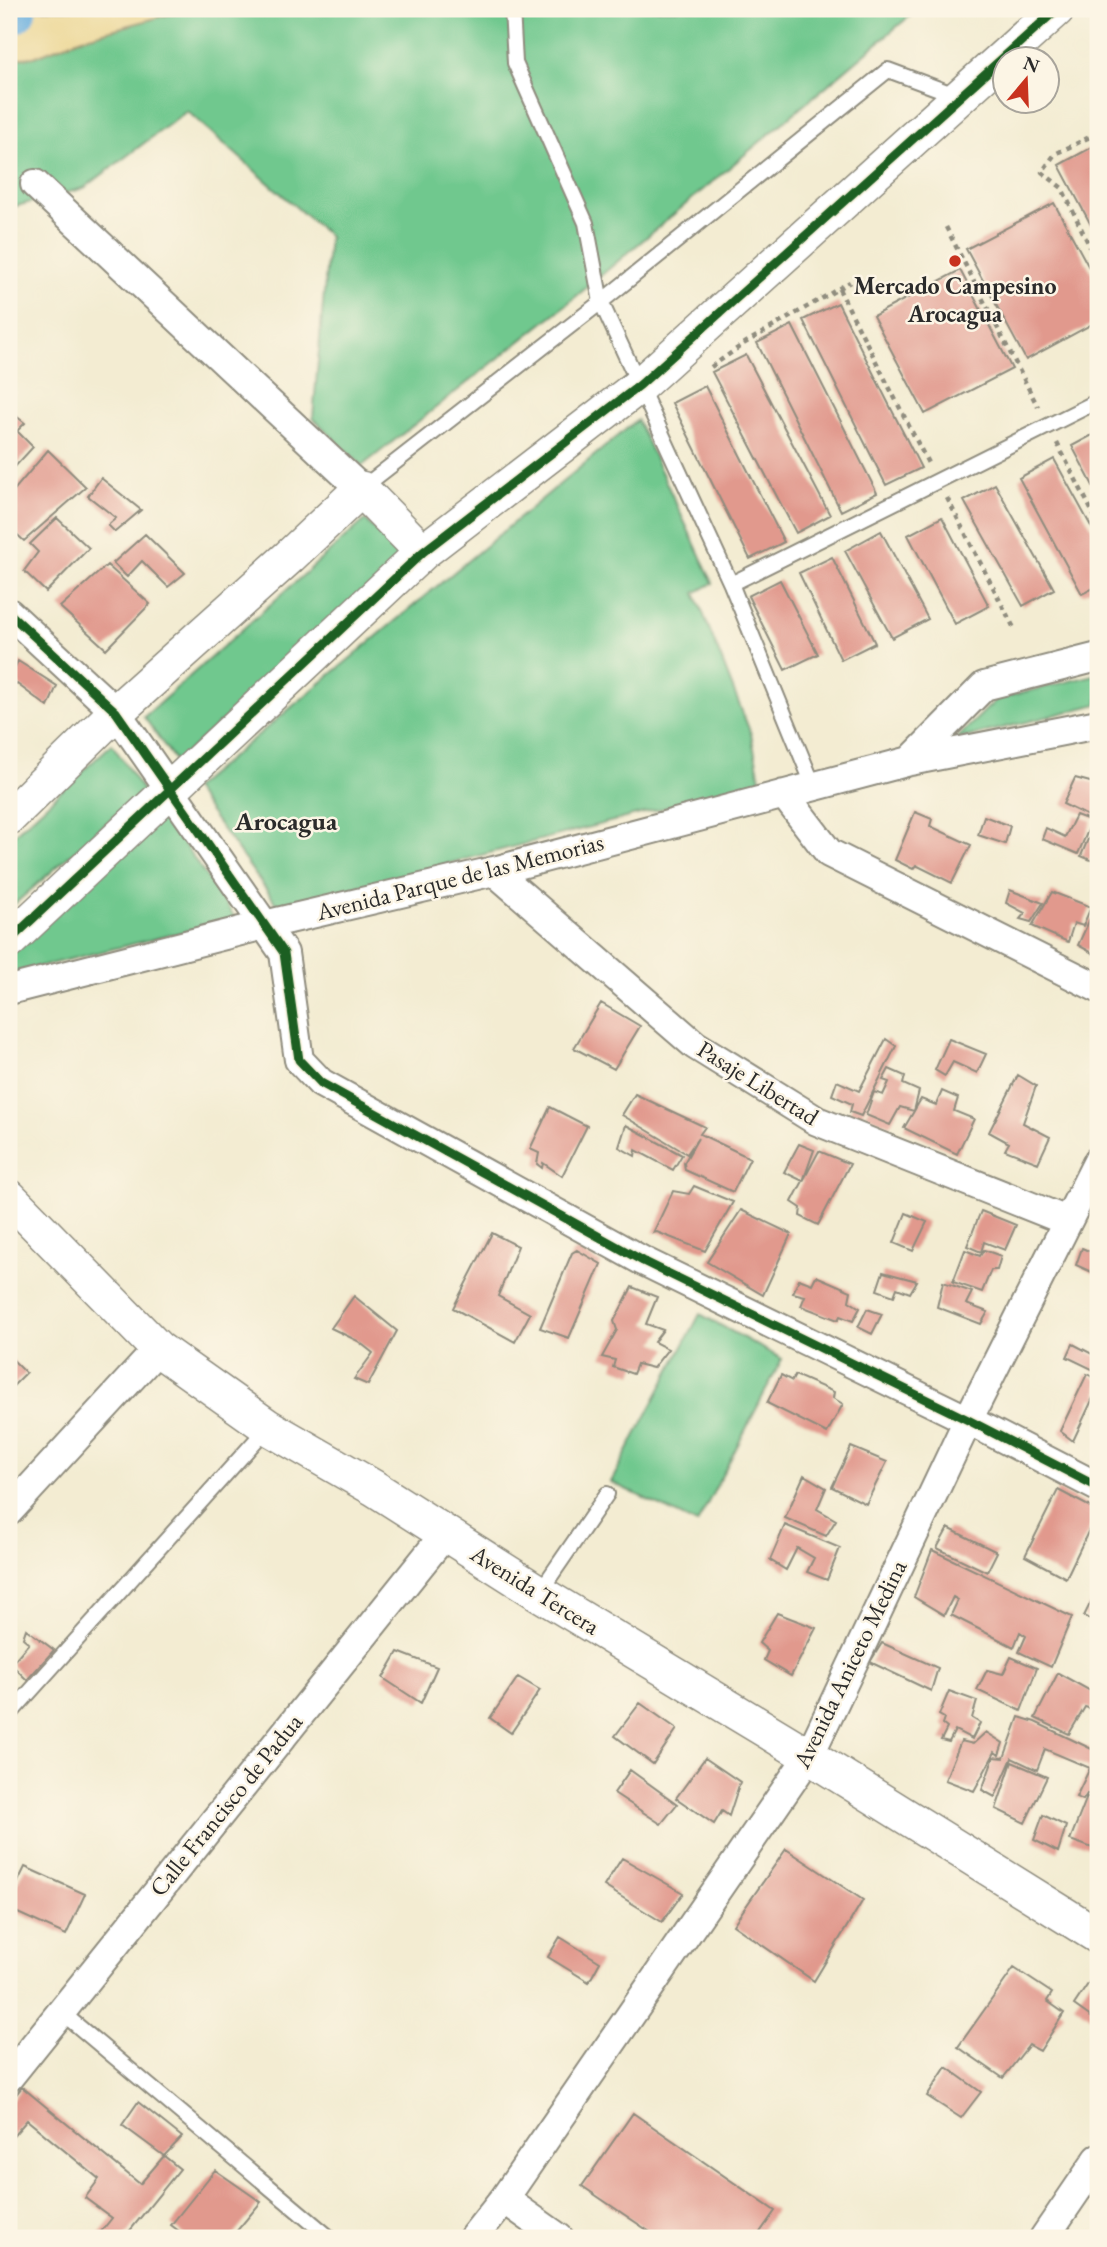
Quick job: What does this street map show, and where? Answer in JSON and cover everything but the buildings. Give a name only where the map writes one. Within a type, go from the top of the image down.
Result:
[{"type":"street","points":[[9,941],[423,551],[639,385],[1058,9]]},
{"type":"street","points":[[35,184],[423,551]]},
{"type":"street","points":[[9,817],[116,712],[289,557],[360,489]]},
{"type":"street","points":[[9,613],[116,712],[284,953],[299,1060],[321,1083],[643,1261],[968,1420],[1098,1487]]},
{"type":"street","points":[[910,761],[984,686],[1098,657]]},
{"type":"street","name":"Avenida Parque de las Memorias","points":[[9,990],[264,925],[494,871],[910,761],[1094,728]]},
{"type":"street","points":[[784,794],[829,853],[1098,988]]},
{"type":"street","name":"Pasaje Libertad","points":[[494,871],[695,1045],[817,1121],[1067,1222]]},
{"type":"street","name":"Avenida Aniceto Medina","points":[[473,2238],[503,2199],[809,1756],[968,1420],[1098,1161]]},
{"type":"street","name":"Avenida Tercera","points":[[9,1197],[158,1349],[268,1427],[374,1488],[539,1593],[809,1756],[1098,1936]]},
{"type":"street","points":[[9,1511],[158,1349]]},
{"type":"street","name":"Calle Francisco de Padua","points":[[9,2077],[444,1534]]},
{"type":"street","points":[[1044,2238],[1098,2160]]},
{"type":"street","points":[[503,2199],[559,2238]]},
{"type":"lane","points":[[512,9],[515,63],[586,223],[601,302],[731,584],[814,787]]},
{"type":"lane","points":[[360,489],[601,302],[888,70],[960,97]]},
{"type":"lane","points":[[731,584],[1098,401]]},
{"type":"lane","points":[[9,1715],[268,1427]]},
{"type":"lane","points":[[539,1593],[607,1494]]},
{"type":"lane","points":[[60,2011],[330,2238]]},
{"type":"path","points":[[1098,132],[1055,155],[1042,172],[1062,188],[1098,264]]},
{"type":"path","points":[[946,227],[1098,523]]},
{"type":"path","points":[[706,370],[745,343],[850,282]]},
{"type":"green space","points":[[189,9],[918,9],[567,304],[362,466],[313,418],[329,236],[187,111],[84,188],[9,208],[9,59],[34,57],[82,38]]},
{"type":"green space","points":[[637,420],[713,583],[695,593],[751,734],[761,783],[279,907],[193,789]]},
{"type":"green space","points":[[365,520],[405,558],[176,762],[144,717]]},
{"type":"green space","points":[[1098,674],[1098,704],[955,740],[997,699]]},
{"type":"green space","points":[[112,744],[143,791],[9,909],[9,839]]},
{"type":"green space","points":[[163,814],[236,919],[9,974],[9,949]]},
{"type":"green space","points":[[700,1314],[782,1359],[697,1524],[611,1482]]},
{"type":"sand","points":[[9,9],[189,9],[82,38],[34,57],[9,59]]},
{"type":"cycle path","points":[[9,941],[423,552],[640,385],[1057,9]]},
{"type":"cycle path","points":[[9,613],[116,712],[284,953],[299,1060],[321,1083],[643,1261],[968,1420],[1098,1487]]},
{"type":"place","name":"Mercado Campesino Arocagua","points":[[955,261]]},
{"type":"district","name":"Arocagua","points":[[286,821]]}]
